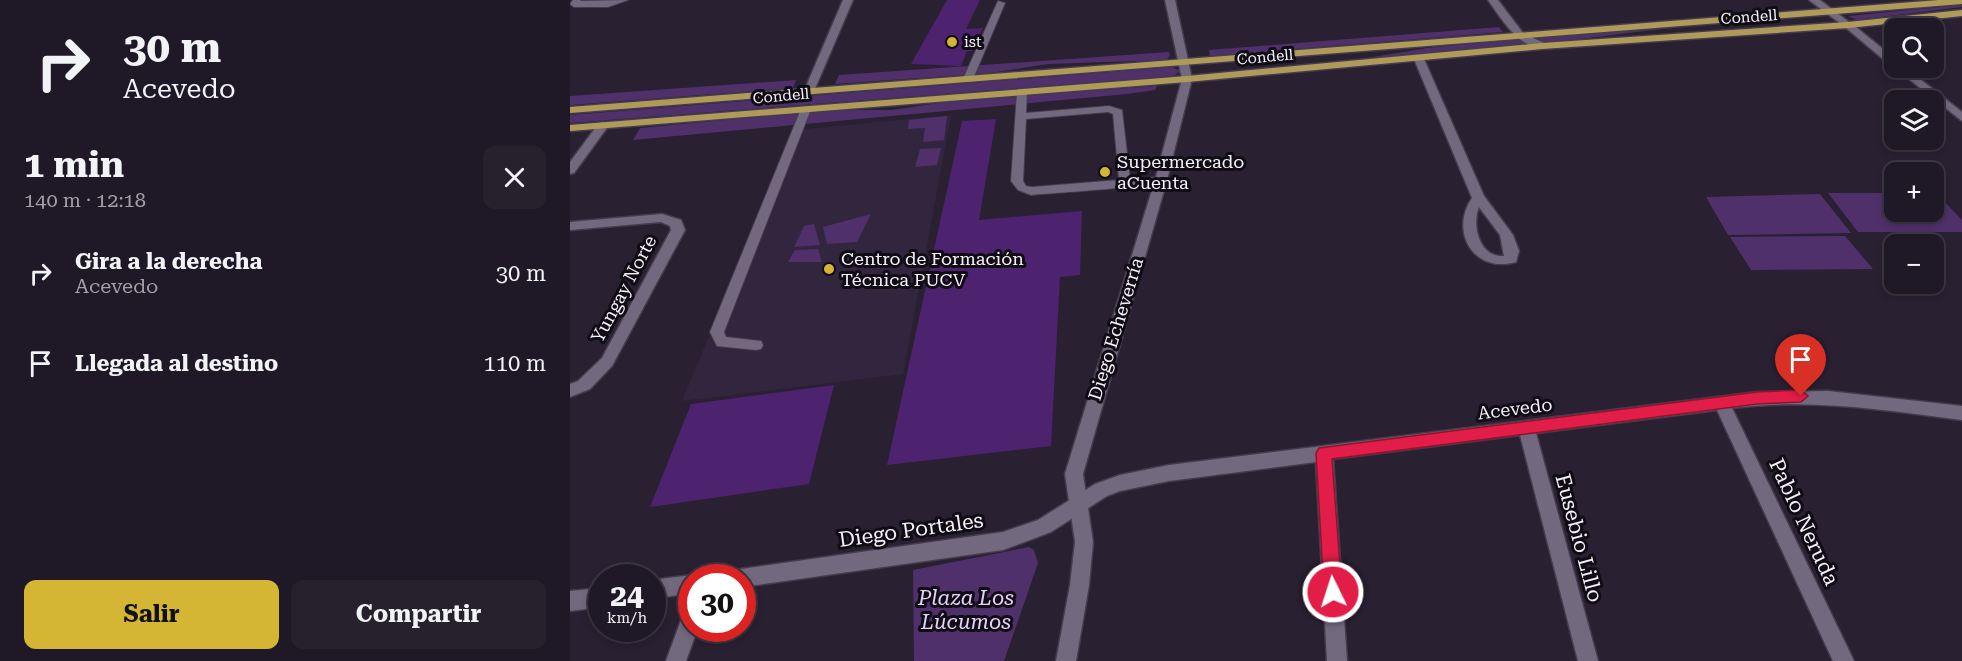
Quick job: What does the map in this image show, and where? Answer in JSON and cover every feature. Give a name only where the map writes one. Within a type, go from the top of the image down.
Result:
[{"type":"main road","name":"Condell","points":[[570,110],[1962,1]]},
{"type":"main road","name":"Condell","points":[[570,128],[1187,79],[1542,46],[1848,25],[1962,13]]},
{"type":"street","points":[[808,91],[848,0]]},
{"type":"street","name":"Diego Echeverría","points":[[1066,661],[1084,546],[1079,503],[1074,487],[1077,461],[1161,180],[1187,79],[1170,0]]},
{"type":"street","points":[[1493,0],[1520,35],[1542,46]]},
{"type":"street","points":[[1814,0],[1884,55]]},
{"type":"street","points":[[1419,59],[1478,198],[1508,239],[1512,248],[1511,259],[1498,262],[1487,259],[1476,246],[1469,219],[1478,198]]},
{"type":"street","points":[[1912,78],[1962,118]]},
{"type":"street","points":[[570,170],[603,125]]},
{"type":"street","name":"Yungay Norte","points":[[570,226],[662,218],[676,223],[678,230],[607,362],[584,386],[570,390]]},
{"type":"street","name":"Acevedo","points":[[1079,503],[1101,490],[1138,478],[1779,396],[1819,397],[1962,413]]},
{"type":"street","name":"Pablo Neruda","points":[[1722,403],[1844,661]]},
{"type":"street","name":"Eusebio Lillo","points":[[1526,427],[1588,661]]},
{"type":"street","points":[[1324,453],[1337,661]]},
{"type":"street","name":"Diego Portales","points":[[756,576],[1003,541],[1044,526],[1079,503]]},
{"type":"street","points":[[570,601],[588,599]]},
{"type":"street","points":[[676,661],[683,642]]},
{"type":"lane","points":[[577,0],[574,4],[582,6],[624,0]]},
{"type":"lane","points":[[968,79],[1001,3]]},
{"type":"lane","points":[[1022,92],[1023,117],[1017,181],[1022,188],[1031,191],[1161,180]]},
{"type":"lane","points":[[756,345],[722,342],[717,332],[806,109]]},
{"type":"lane","points":[[1023,117],[1109,109],[1119,112],[1125,184]]},
{"type":"shaded area","name":"Centro de Formación Técnica PUCV","points":[[951,115],[903,374],[682,401],[795,130]]},
{"type":"green space","points":[[1962,5],[1962,7],[1856,20],[1848,16]]},
{"type":"green space","points":[[1693,25],[1548,43],[1537,40],[1537,38]]},
{"type":"green space","points":[[1499,27],[1503,32],[1210,56],[1209,50]]},
{"type":"green space","points":[[1519,39],[1527,45],[1367,58],[1427,48]]},
{"type":"green space","points":[[1169,52],[1170,56],[1166,60],[1048,64],[990,73],[835,84],[839,75]]},
{"type":"green space","points":[[1172,67],[1180,71],[1174,76],[570,123],[570,115]]},
{"type":"green space","points":[[796,80],[793,88],[570,105],[570,96]]},
{"type":"green space","points":[[1157,86],[1155,90],[1127,94],[633,140],[640,128],[831,110],[891,110],[959,100]]},
{"type":"green space","points":[[947,116],[944,140],[923,142],[925,128],[908,129],[909,120]]},
{"type":"green space","points":[[941,148],[937,165],[915,167],[920,149]]},
{"type":"green space","points":[[1828,193],[1884,193],[1884,222],[1944,222],[1944,201],[1962,220],[1962,232],[1858,232]]},
{"type":"green space","points":[[1820,194],[1851,233],[1728,235],[1706,197]]},
{"type":"green space","points":[[871,214],[857,242],[827,244],[823,227]]},
{"type":"green space","points":[[814,224],[820,245],[794,247],[804,226]]},
{"type":"green space","points":[[1845,236],[1873,269],[1751,270],[1730,237]]},
{"type":"green space","points":[[818,249],[822,262],[788,262],[795,250]]},
{"type":"green space","name":"Plaza Los Lúcumos","points":[[1029,547],[1034,550],[1038,563],[1004,661],[914,661],[913,570]]},
{"type":"building","name":"ist","points":[[947,0],[980,0],[966,29],[983,28],[972,51],[967,51],[961,66],[911,64]]},
{"type":"building","points":[[996,119],[979,220],[1082,211],[1080,275],[1060,277],[1051,446],[887,465],[962,121]]},
{"type":"building","points":[[834,385],[809,484],[650,507],[691,404]]},
{"type":"place","name":"ist","points":[[952,42]]},
{"type":"place","name":"Supermercado aCuenta","points":[[1105,172]]},
{"type":"place","name":"Centro de Formación Técnica PUCV","points":[[829,269]]},
{"type":"route","points":[[1333,592],[1324,453],[1757,398],[1801,396]]}]
